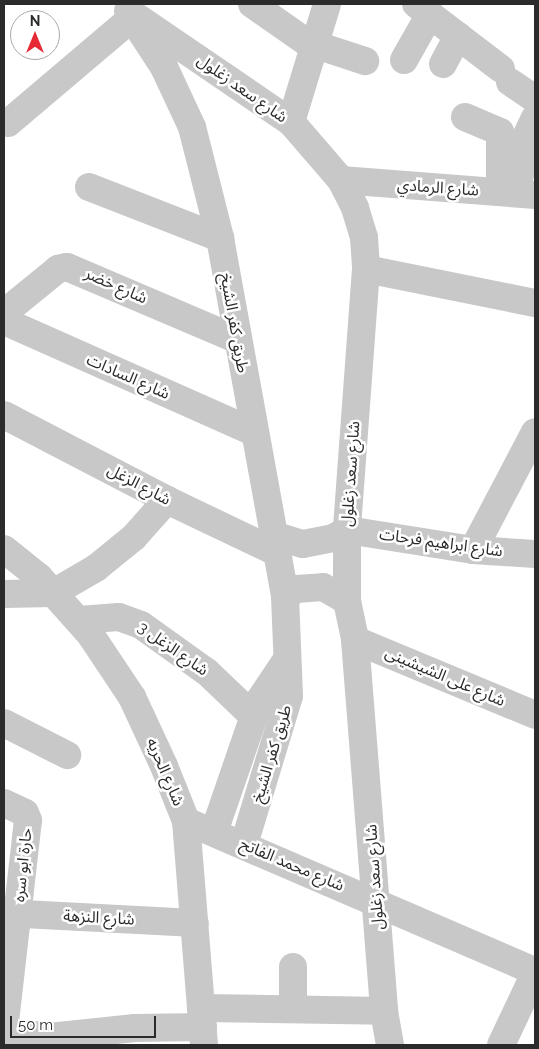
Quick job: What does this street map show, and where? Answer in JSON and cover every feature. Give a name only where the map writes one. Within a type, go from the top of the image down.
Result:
[{"type":"street","points":[[252,4],[312,45],[365,61]]},
{"type":"street","points":[[291,122],[312,45],[327,4]]},
{"type":"street","points":[[404,60],[423,9],[535,100]]},
{"type":"street","points":[[8,123],[128,11]]},
{"type":"street","name":"شارع سعد زغلول","points":[[128,11],[291,122],[341,180],[355,208],[362,231],[366,269],[347,530],[346,601],[355,640],[378,902],[384,1011],[390,1045]]},
{"type":"street","name":"طريق كفر الشيخ","points":[[128,11],[164,66],[192,127],[220,238],[236,339],[284,596],[285,662],[289,696],[286,712],[244,844]]},
{"type":"street","points":[[443,64],[458,36]]},
{"type":"street","points":[[465,116],[500,132],[500,192]]},
{"type":"street","points":[[530,178],[526,139],[535,118]]},
{"type":"street","name":"شارع الرمادي","points":[[341,180],[500,192],[530,178]]},
{"type":"street","points":[[89,187],[220,238]]},
{"type":"street","name":"شارع خضر","points":[[4,313],[58,269],[67,267],[236,339]]},
{"type":"street","points":[[366,269],[535,303]]},
{"type":"street","name":"شارع السادات","points":[[4,321],[253,432]]},
{"type":"street","name":"شارع الزغل","points":[[4,415],[167,500],[275,544],[303,544],[326,540],[347,530]]},
{"type":"street","points":[[473,550],[535,432]]},
{"type":"street","points":[[4,594],[53,593],[96,568],[134,537],[167,500]]},
{"type":"street","name":"شارع ابراهيم فرحات","points":[[347,530],[473,550],[535,554]]},
{"type":"street","name":"شارع الحريه","points":[[4,549],[53,593],[78,620],[132,697],[186,822],[203,1027]]},
{"type":"street","points":[[284,596],[296,589],[323,587],[346,601]]},
{"type":"street","points":[[107,618],[132,600]]},
{"type":"street","name":"شارع الزغل 3","points":[[78,620],[107,618],[130,620],[141,625],[206,672],[253,716]]},
{"type":"street","name":"شارع على الشيشينى","points":[[355,640],[534,710]]},
{"type":"street","name":"طريق كفر الشيخ","points":[[214,832],[253,716],[266,687],[285,662]]},
{"type":"street","points":[[4,723],[67,755]]},
{"type":"street","name":"حارة ابو سره","points":[[4,803],[25,813],[28,820],[11,913],[4,1031]]},
{"type":"street","name":"شارع محمد الفاتح","points":[[186,822],[244,844],[535,972]]},
{"type":"street","name":"شارع النزهة","points":[[11,913],[195,923]]},
{"type":"street","points":[[293,967],[294,1009]]},
{"type":"street","points":[[501,1045],[535,972]]},
{"type":"street","points":[[4,1031],[49,1041],[135,1036],[203,1027],[294,1009],[384,1011]]}]
